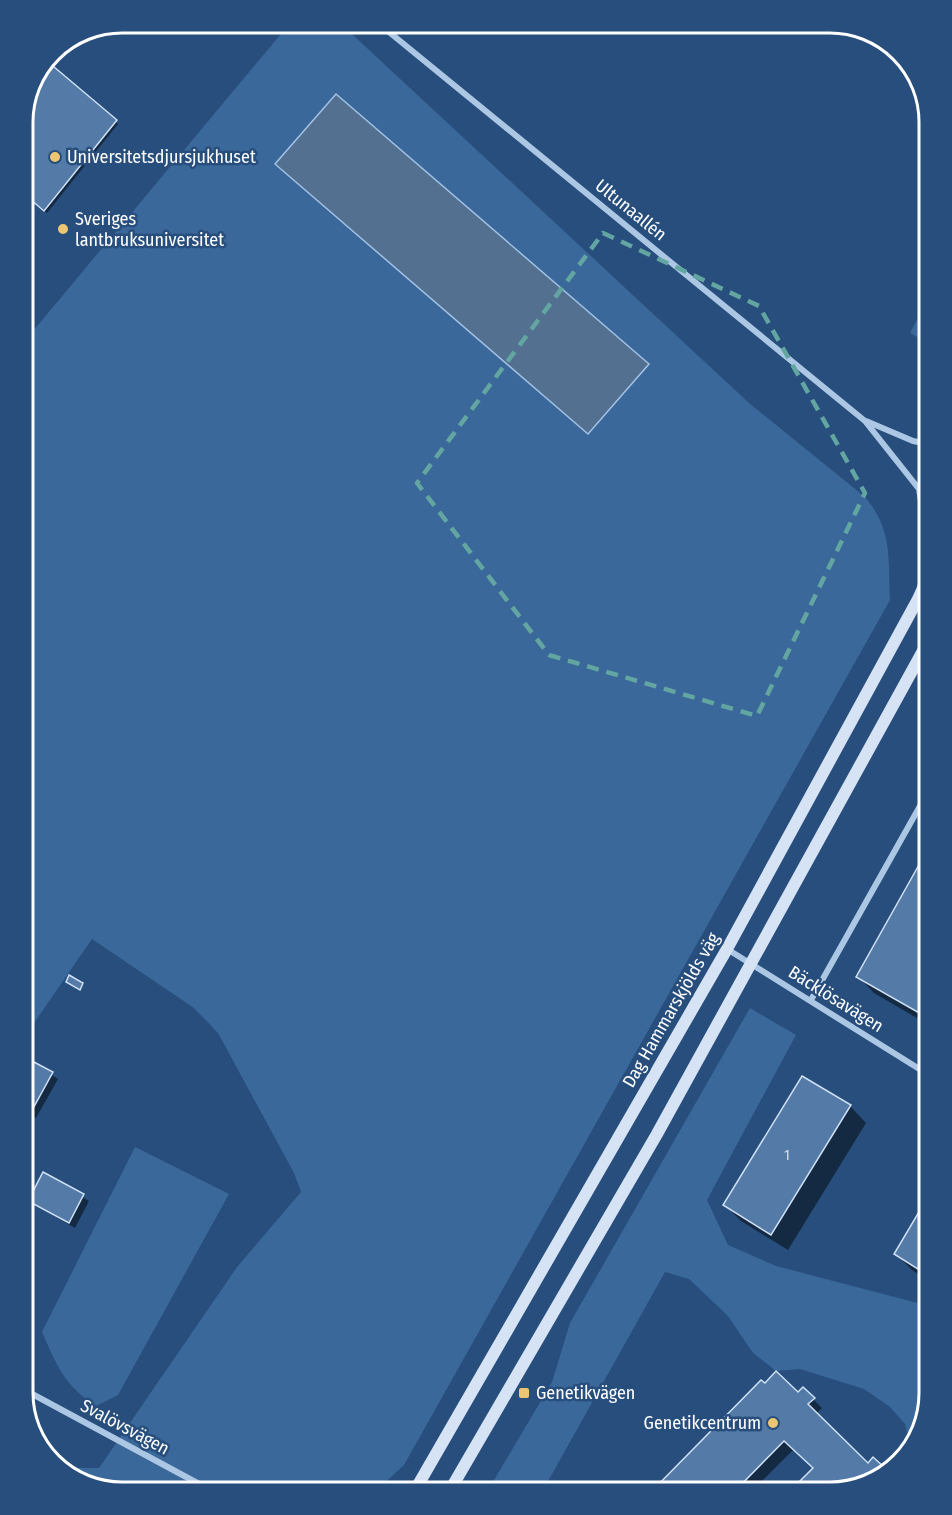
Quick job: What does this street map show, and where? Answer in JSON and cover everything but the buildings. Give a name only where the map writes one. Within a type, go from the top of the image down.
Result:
[{"type":"main road","name":"Dag Hammarskjölds väg","points":[[420,1482],[727,949],[919,598]]},
{"type":"main road","points":[[455,1482],[657,1134],[919,660]]},
{"type":"street","name":"Ultunaallén","points":[[390,33],[865,421],[919,489]]},
{"type":"street","name":"Ultunaallén","points":[[865,421],[919,442]]},
{"type":"street","points":[[811,1000],[919,809]]},
{"type":"street","name":"Bäcklösavägen","points":[[727,949],[919,1068]]},
{"type":"street","name":"Svalövsvägen","points":[[33,1395],[195,1482]]},
{"type":"highlighted area","points":[[603,233],[759,306],[865,493],[757,716],[549,655],[417,483]]},
{"type":"shaded area","points":[[282,33],[351,33],[749,403],[865,497],[874,509],[885,533],[889,558],[890,600],[404,1465],[386,1482],[116,1482],[93,1477],[75,1469],[99,1468],[237,1267],[301,1192],[294,1173],[218,1033],[194,1008],[92,939],[33,1025],[33,331]]},
{"type":"shaded area","points":[[336,94],[649,364],[588,434],[275,164]]},
{"type":"shaded area","points":[[919,316],[919,338],[910,333]]},
{"type":"shaded area","points":[[750,1008],[796,1035],[707,1200],[728,1245],[776,1266],[919,1303],[919,1393],[916,1416],[908,1436],[905,1424],[890,1407],[864,1389],[800,1369],[776,1371],[753,1353],[728,1316],[689,1279],[665,1272],[548,1482],[493,1482],[552,1382],[570,1323]]},
{"type":"shaded area","points":[[135,1147],[229,1194],[118,1395],[96,1406],[76,1390],[63,1374],[42,1332]]},
{"type":"place","name":"Universitetsdjursjukhuset","points":[[55,157]]},
{"type":"place","name":"Sveriges lantbruksuniversitet","points":[[63,229]]},
{"type":"place","name":"Genetikvägen","points":[[524,1393]]},
{"type":"place","name":"Genetikcentrum","points":[[773,1423]]}]
